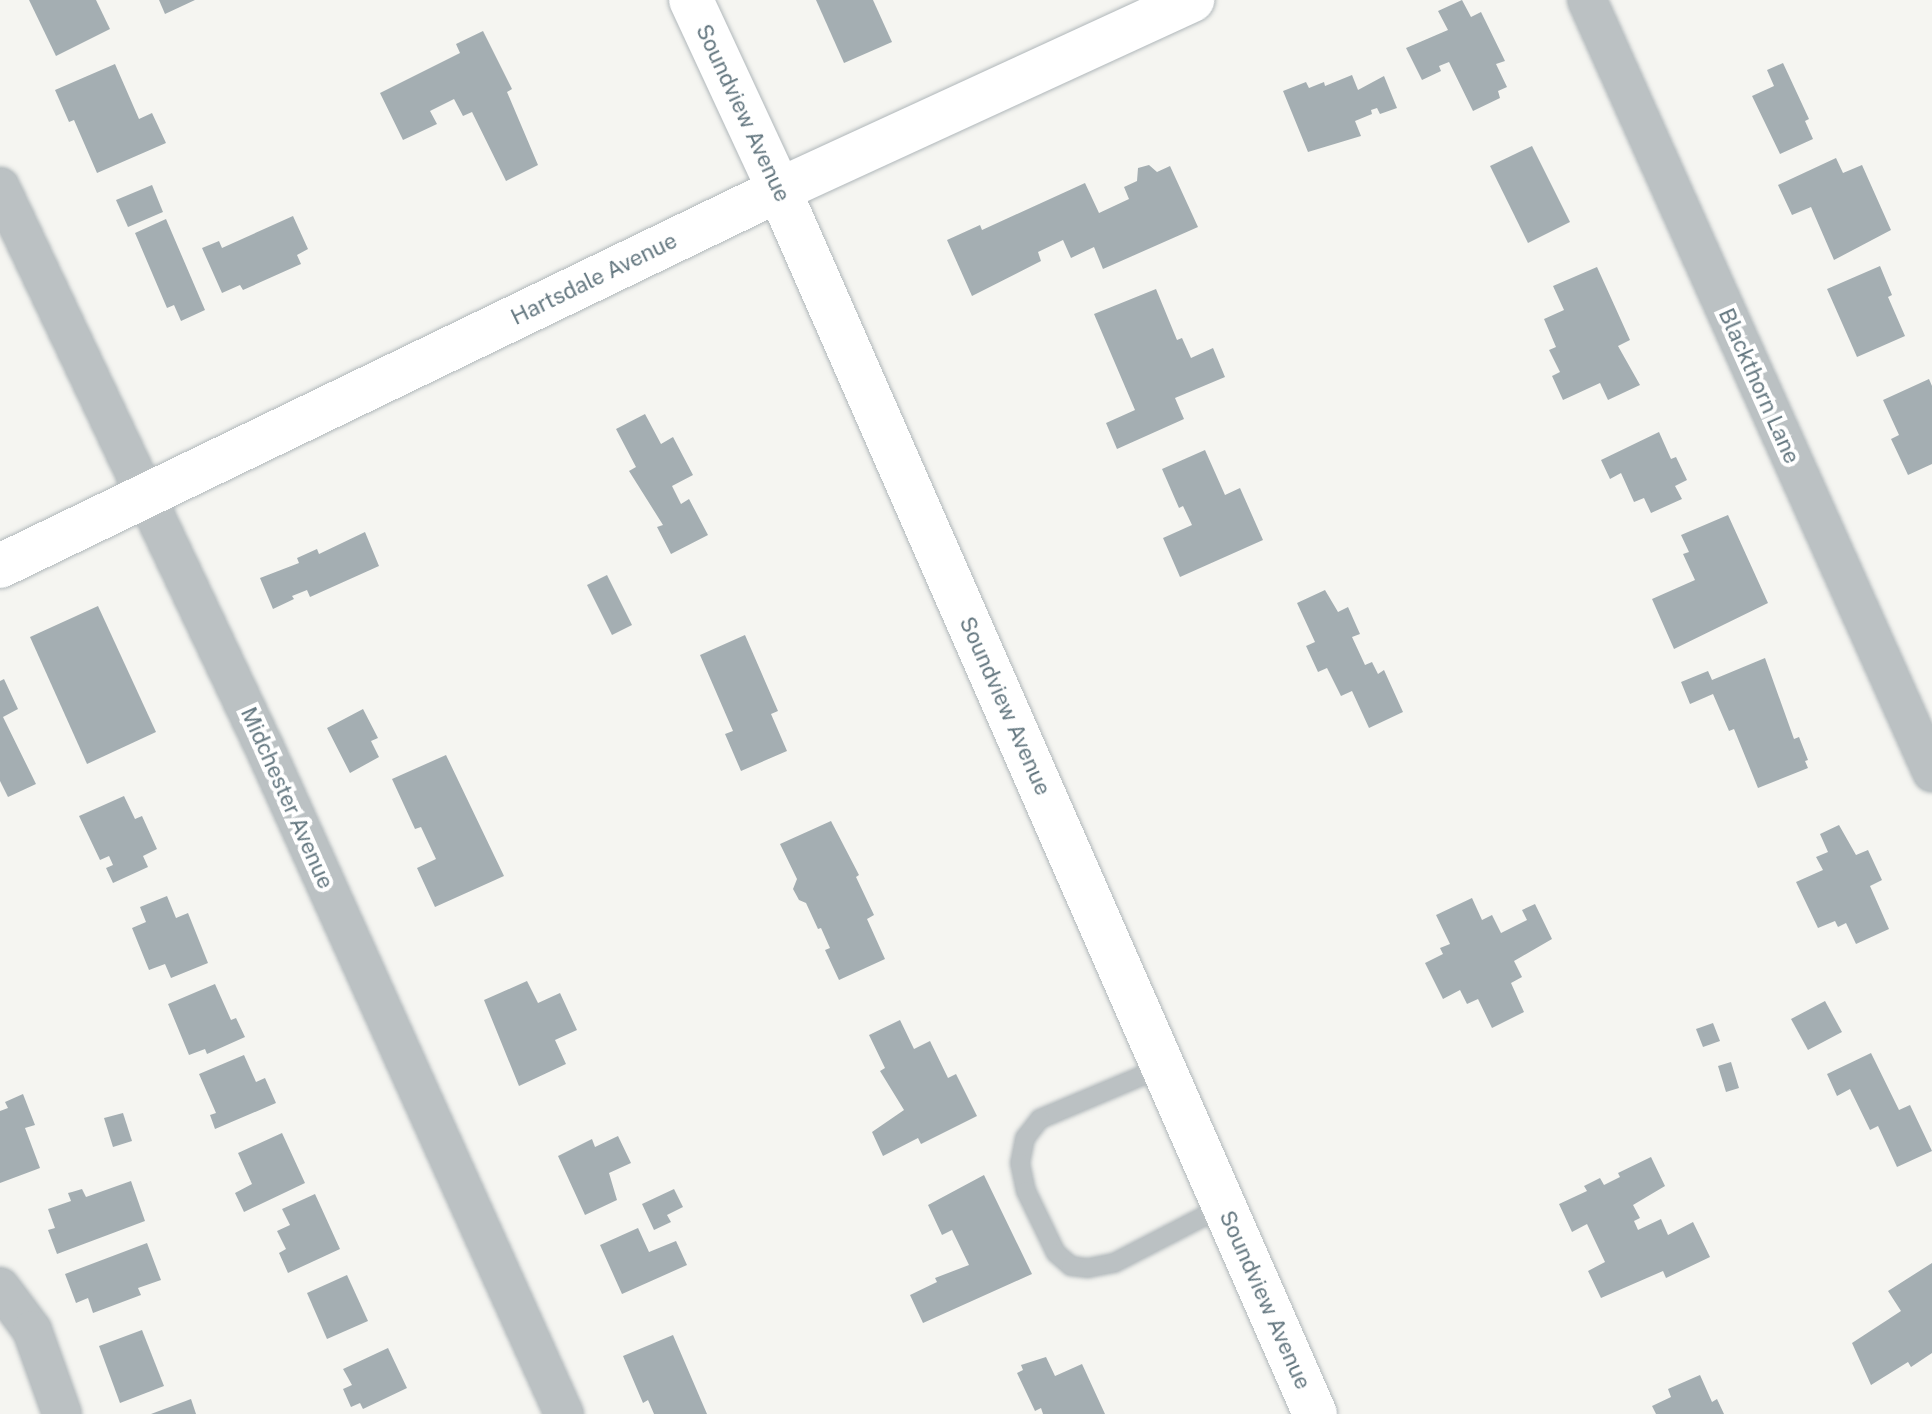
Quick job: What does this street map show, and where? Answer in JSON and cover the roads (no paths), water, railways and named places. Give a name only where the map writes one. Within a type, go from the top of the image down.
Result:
[{"type":"street","name":"Soundview Avenue","points":[[691,0],[779,190],[1315,1414]]},
{"type":"street","name":"Hartsdale Avenue","points":[[0,566],[779,190],[1192,0]]},
{"type":"street","name":"Blackthorn Lane","points":[[1587,0],[1932,772]]},
{"type":"street","name":"Midchester Avenue","points":[[0,187],[273,765],[564,1414]]},
{"type":"street","points":[[0,1287],[32,1330],[62,1414]]},
{"type":"lane","points":[[1163,1067],[1040,1119],[1025,1138],[1020,1163],[1026,1191],[1056,1253],[1071,1266],[1088,1268],[1114,1263],[1224,1206]]}]
